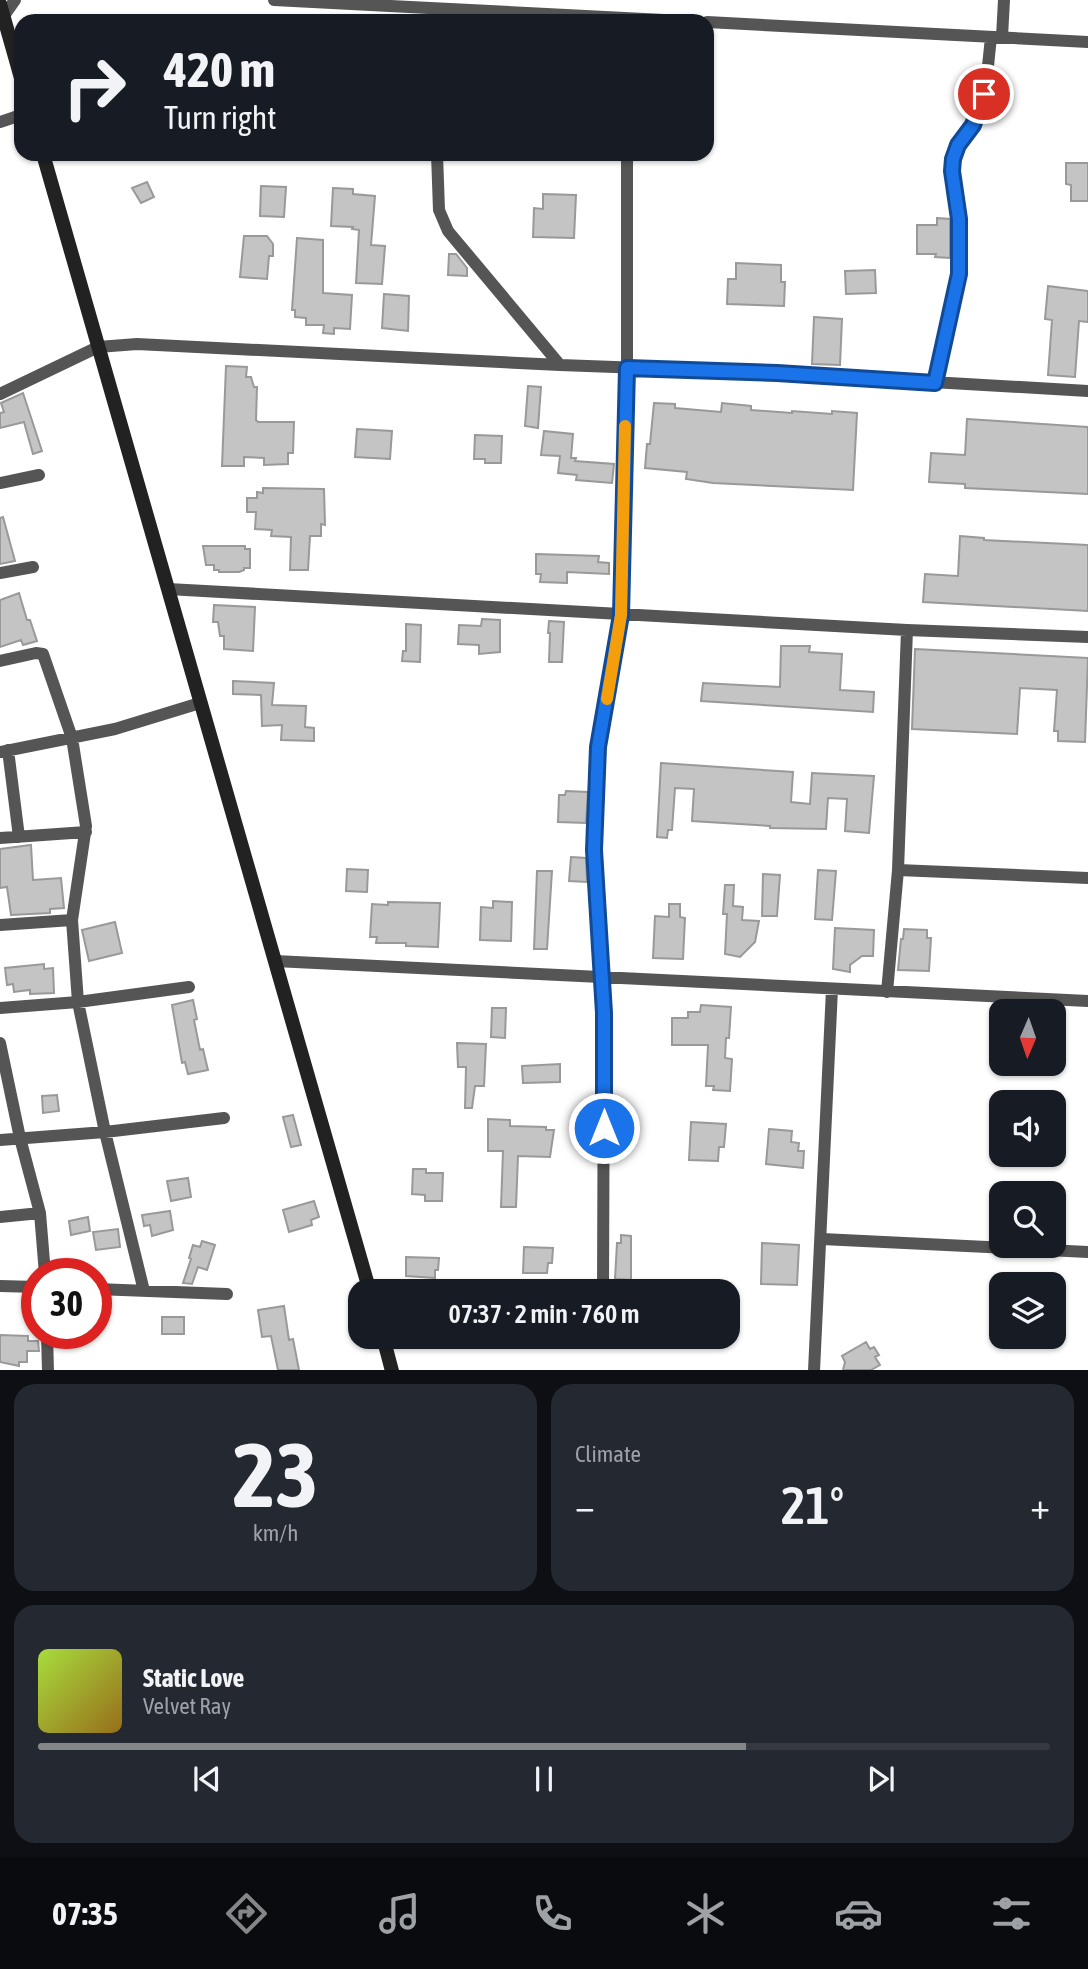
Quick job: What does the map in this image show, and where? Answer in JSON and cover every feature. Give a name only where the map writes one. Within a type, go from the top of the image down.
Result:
[{"type":"street","points":[[14,53],[2,11],[15,0]]},
{"type":"street","points":[[274,0],[468,14]]},
{"type":"street","points":[[935,383],[959,274],[959,219],[952,171],[953,159],[979,109],[1004,0]]},
{"type":"street","points":[[714,22],[1088,42]]},
{"type":"street","points":[[45,161],[366,1279]]},
{"type":"street","points":[[438,161],[439,210],[448,231],[560,365]]},
{"type":"street","points":[[603,1279],[604,1013],[594,850],[598,747],[621,615],[627,368],[627,161]]},
{"type":"street","points":[[0,394],[98,347],[137,344],[777,373],[1088,391]]},
{"type":"street","points":[[0,484],[39,475]]},
{"type":"street","points":[[0,573],[33,567]]},
{"type":"street","points":[[168,589],[907,630],[1088,637]]},
{"type":"street","points":[[887,992],[898,870],[907,630]]},
{"type":"street","points":[[0,662],[36,653],[43,654],[72,738],[86,832],[72,920],[78,1002],[105,1132],[144,1291]]},
{"type":"street","points":[[19,837],[4,751],[115,729],[200,703]]},
{"type":"street","points":[[0,838],[86,832]]},
{"type":"street","points":[[898,870],[1088,878]]},
{"type":"street","points":[[0,925],[72,920]]},
{"type":"street","points":[[275,961],[1088,1001]]},
{"type":"street","points":[[0,1008],[78,1002],[189,987]]},
{"type":"street","points":[[814,1370],[832,989]]},
{"type":"street","points":[[1,1047],[20,1138],[40,1213],[44,1258]]},
{"type":"street","points":[[0,1140],[105,1132],[224,1118]]},
{"type":"street","points":[[0,1217],[40,1213]]},
{"type":"street","points":[[822,1239],[1088,1252]]},
{"type":"street","points":[[0,1286],[21,1287]]},
{"type":"street","points":[[112,1290],[227,1294]]},
{"type":"street","points":[[47,1349],[48,1370]]},
{"type":"street","points":[[387,1349],[392,1370]]},
{"type":"building","points":[[1066,163],[1088,163],[1088,201],[1071,201],[1071,185],[1066,184]]},
{"type":"building","points":[[147,182],[154,197],[141,203],[132,188]]},
{"type":"building","points":[[261,186],[286,187],[284,217],[260,216]]},
{"type":"building","points":[[333,188],[353,189],[353,194],[375,196],[371,245],[385,246],[382,284],[356,283],[359,230],[352,229],[353,227],[331,226]]},
{"type":"building","points":[[543,194],[576,195],[574,238],[533,237],[534,208],[543,209]]},
{"type":"building","points":[[937,218],[950,219],[950,258],[935,257],[936,254],[917,254],[917,225],[937,225]]},
{"type":"building","points":[[244,236],[267,236],[273,244],[267,279],[240,277]]},
{"type":"building","points":[[297,238],[323,240],[323,293],[352,295],[350,329],[334,328],[334,334],[323,333],[324,325],[306,325],[306,318],[295,317],[295,310],[292,310]]},
{"type":"building","points":[[449,254],[456,254],[467,268],[467,276],[448,275]]},
{"type":"building","points":[[736,263],[781,265],[781,282],[785,282],[784,306],[727,304],[728,279],[736,279]]},
{"type":"building","points":[[875,270],[876,293],[846,294],[845,271]]},
{"type":"building","points":[[1048,286],[1088,291],[1088,322],[1079,321],[1075,377],[1048,375],[1052,320],[1045,319]]},
{"type":"building","points":[[384,294],[409,296],[408,331],[382,328]]},
{"type":"building","points":[[814,317],[842,319],[840,365],[812,364]]},
{"type":"building","points":[[226,366],[247,367],[246,377],[251,377],[254,387],[257,387],[258,422],[294,422],[293,453],[288,453],[288,464],[264,465],[264,458],[244,457],[244,466],[222,466]]},
{"type":"building","points":[[528,386],[541,387],[538,428],[525,426]]},
{"type":"building","points":[[23,393],[42,451],[33,454],[24,422],[0,428],[0,413],[4,412],[1,403]]},
{"type":"building","points":[[654,403],[675,404],[675,408],[721,412],[722,403],[751,406],[751,410],[857,413],[853,490],[713,483],[686,479],[687,472],[645,468]]},
{"type":"building","points":[[967,419],[1088,427],[1088,494],[965,488],[965,484],[929,482],[931,453],[965,455]]},
{"type":"building","points":[[357,429],[392,431],[390,459],[355,457]]},
{"type":"building","points":[[544,431],[573,434],[571,458],[576,458],[575,461],[614,464],[612,483],[576,480],[577,475],[558,473],[560,456],[541,455]]},
{"type":"building","points":[[475,435],[502,436],[501,463],[485,463],[485,459],[474,459]]},
{"type":"building","points":[[263,488],[324,489],[325,525],[321,524],[321,536],[310,536],[308,570],[290,570],[291,537],[271,536],[272,530],[255,529],[256,512],[247,512],[247,498],[257,498],[257,492],[263,493]]},
{"type":"building","points":[[3,517],[15,561],[0,564],[0,518]]},
{"type":"building","points":[[960,536],[984,540],[1088,545],[1088,611],[923,602],[925,574],[958,576]]},
{"type":"building","points":[[203,546],[245,546],[245,549],[250,549],[250,568],[239,572],[214,570],[214,565],[206,565]]},
{"type":"building","points":[[536,554],[599,556],[598,562],[609,563],[609,574],[567,572],[567,583],[540,582],[541,574],[536,574]]},
{"type":"building","points":[[19,593],[37,641],[23,645],[21,640],[0,647],[0,600]]},
{"type":"building","points":[[214,605],[255,607],[253,651],[224,649],[224,636],[220,636],[218,622],[213,622]]},
{"type":"building","points":[[482,619],[500,620],[500,652],[479,654],[479,645],[458,644],[459,625],[481,626]]},
{"type":"building","points":[[549,621],[564,622],[562,662],[549,662]]},
{"type":"building","points":[[406,624],[421,625],[420,662],[402,661],[403,651],[406,651]]},
{"type":"building","points":[[781,646],[810,646],[809,652],[842,654],[840,690],[874,692],[873,712],[701,701],[703,683],[780,687]]},
{"type":"building","points":[[915,649],[1088,658],[1085,742],[1058,741],[1058,731],[1054,731],[1057,690],[1020,688],[1017,734],[912,729]]},
{"type":"building","points":[[233,681],[274,683],[272,705],[306,706],[305,727],[314,728],[314,741],[281,740],[282,725],[262,726],[261,695],[233,694]]},
{"type":"building","points":[[661,763],[793,772],[791,802],[810,804],[812,773],[874,776],[869,833],[845,831],[847,799],[828,798],[826,829],[770,828],[692,821],[694,789],[675,788],[672,830],[668,830],[667,838],[657,837]]},
{"type":"building","points":[[566,791],[588,792],[586,823],[558,822],[559,795],[565,795]]},
{"type":"building","points":[[31,845],[33,880],[61,878],[64,908],[50,909],[50,913],[11,915],[7,887],[0,888],[0,849]]},
{"type":"building","points":[[571,857],[586,858],[587,882],[569,881]]},
{"type":"building","points":[[347,869],[368,870],[367,892],[346,891]]},
{"type":"building","points":[[818,870],[836,871],[832,920],[815,919]]},
{"type":"building","points":[[537,871],[552,871],[547,949],[534,949]]},
{"type":"building","points":[[763,874],[780,875],[777,916],[762,916]]},
{"type":"building","points":[[725,885],[734,885],[733,906],[743,907],[742,920],[759,921],[755,942],[740,957],[725,954]]},
{"type":"building","points":[[493,901],[512,902],[511,941],[480,940],[481,907],[493,908]]},
{"type":"building","points":[[388,902],[440,903],[438,947],[376,943],[377,937],[370,937],[372,904],[388,905]]},
{"type":"building","points":[[669,904],[680,904],[680,917],[685,918],[683,959],[653,958],[655,916],[669,917]]},
{"type":"building","points":[[115,922],[122,953],[89,961],[82,930]]},
{"type":"building","points":[[835,928],[874,930],[873,956],[862,956],[850,965],[850,972],[833,969]]},
{"type":"building","points":[[904,929],[927,930],[927,938],[931,938],[929,971],[898,970]]},
{"type":"building","points":[[44,964],[44,969],[53,968],[54,993],[30,994],[30,990],[14,992],[13,984],[7,985],[5,968]]},
{"type":"building","points":[[193,1000],[200,1050],[203,1049],[208,1070],[188,1074],[185,1062],[182,1063],[172,1005]]},
{"type":"building","points":[[701,1005],[731,1007],[725,1058],[732,1059],[730,1091],[713,1090],[714,1086],[706,1086],[708,1045],[672,1045],[672,1018],[688,1018],[688,1012],[700,1012]]},
{"type":"building","points":[[492,1008],[506,1008],[505,1038],[491,1037]]},
{"type":"building","points":[[457,1043],[486,1044],[484,1086],[475,1086],[472,1108],[465,1108],[466,1067],[458,1067]]},
{"type":"building","points":[[560,1064],[560,1082],[523,1083],[522,1066]]},
{"type":"building","points":[[57,1095],[59,1111],[43,1113],[42,1096]]},
{"type":"building","points":[[293,1115],[301,1145],[291,1147],[283,1117]]},
{"type":"building","points":[[488,1119],[510,1120],[510,1126],[546,1127],[546,1130],[554,1130],[550,1157],[518,1156],[516,1207],[501,1207],[503,1151],[488,1151]]},
{"type":"building","points":[[691,1122],[726,1124],[724,1147],[719,1147],[718,1161],[689,1160]]},
{"type":"building","points":[[769,1129],[792,1131],[791,1142],[799,1143],[798,1151],[804,1151],[803,1168],[766,1164]]},
{"type":"building","points":[[413,1169],[426,1169],[426,1173],[443,1173],[442,1201],[425,1201],[425,1195],[412,1194]]},
{"type":"building","points":[[188,1178],[191,1197],[171,1201],[167,1181]]},
{"type":"building","points":[[314,1201],[319,1217],[311,1220],[312,1225],[289,1232],[283,1210]]},
{"type":"building","points":[[170,1211],[173,1230],[152,1236],[150,1225],[144,1226],[142,1215]]},
{"type":"building","points":[[88,1217],[90,1231],[71,1235],[69,1221]]},
{"type":"building","points":[[118,1229],[120,1247],[96,1250],[93,1232]]},
{"type":"building","points":[[621,1235],[631,1236],[631,1279],[615,1279],[617,1243],[621,1243]]},
{"type":"building","points":[[202,1241],[215,1245],[207,1270],[198,1267],[192,1284],[183,1283],[193,1245],[200,1247]]},
{"type":"building","points":[[762,1243],[799,1245],[797,1285],[761,1284]]},
{"type":"building","points":[[524,1247],[553,1248],[552,1263],[548,1263],[547,1273],[523,1273]]},
{"type":"building","points":[[406,1257],[439,1258],[435,1278],[406,1276]]},
{"type":"building","points":[[284,1306],[289,1340],[293,1339],[299,1370],[278,1370],[271,1336],[262,1337],[258,1310]]},
{"type":"building","points":[[162,1317],[184,1317],[184,1334],[162,1334]]},
{"type":"building","points":[[0,1335],[21,1336],[21,1349],[39,1349],[27,1351],[27,1362],[19,1362],[19,1366],[0,1362]]},
{"type":"building","points":[[866,1342],[870,1349],[874,1347],[879,1355],[875,1357],[880,1365],[871,1370],[843,1370],[845,1362],[842,1356]]},
{"type":"slow traffic","points":[[607,699],[621,615],[625,426]]},
{"type":"route","points":[[604,1128],[604,1013],[594,850],[598,747],[621,615],[627,368],[777,373],[935,383],[959,274],[959,219],[952,171],[953,159],[958,145],[973,125],[984,94]]}]
